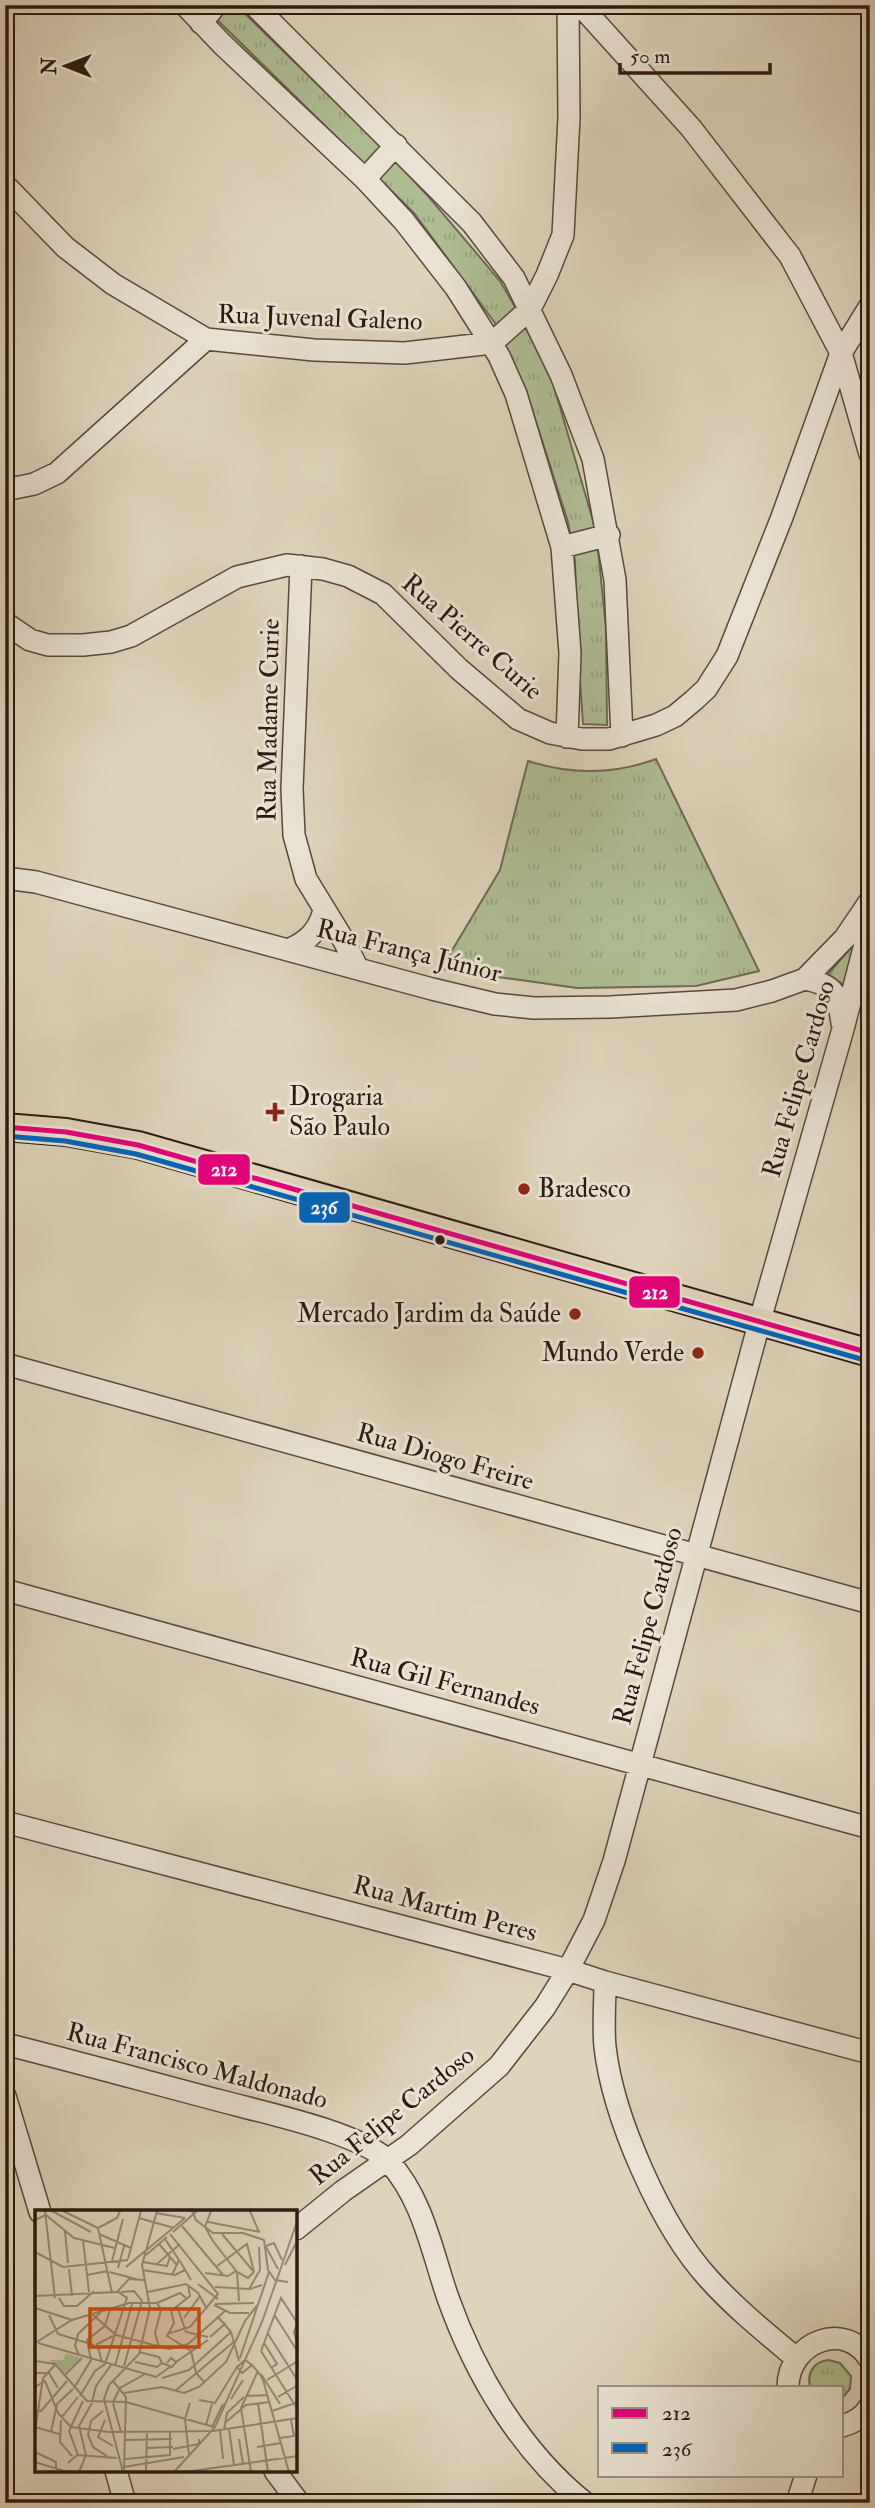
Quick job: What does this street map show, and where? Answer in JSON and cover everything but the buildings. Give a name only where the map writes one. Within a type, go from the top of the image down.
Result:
[{"type":"main road","points":[[5,1127],[66,1132],[138,1145],[870,1353]]},
{"type":"street","points":[[185,5],[365,179],[404,221],[449,279],[492,342],[516,394],[562,547],[570,653],[567,737]]},
{"type":"street","points":[[201,23],[216,5]]},
{"type":"street","points":[[254,5],[472,223],[514,278],[530,309],[561,375],[593,458],[615,580],[622,736]]},
{"type":"street","points":[[492,342],[530,309],[563,235],[569,117],[568,5]]},
{"type":"street","points":[[580,5],[691,128],[790,256],[841,353],[870,454]]},
{"type":"street","points":[[365,179],[396,145]]},
{"type":"street","points":[[5,185],[65,247],[84,262],[113,284],[206,339]]},
{"type":"street","name":"Rua Pierre Curie","points":[[5,623],[30,640],[48,645],[111,642],[131,636],[237,577],[287,565],[323,569],[348,576],[383,594],[498,704],[518,719],[567,737],[609,739],[656,725],[675,716],[706,689],[718,672],[782,517],[841,353],[870,306]]},
{"type":"street","name":"Rua Juvenal Galeno","points":[[5,490],[34,484],[57,473],[206,339],[314,350],[405,353],[492,342]]},
{"type":"street","points":[[562,547],[609,535]]},
{"type":"street","name":"Rua Madame Curie","points":[[301,566],[293,824],[306,879],[357,967]]},
{"type":"street","name":"Rua França Júnior","points":[[5,878],[36,882],[432,989],[495,1004],[534,1008],[736,1000],[772,992],[804,979],[845,938],[870,901]]},
{"type":"street","points":[[288,950],[300,945],[314,933],[321,923],[324,910]]},
{"type":"street","name":"Rua Felipe Cardoso","points":[[298,2228],[388,2160],[499,2066],[545,2007],[594,1920],[614,1861],[870,925]]},
{"type":"street","points":[[804,979],[822,982],[832,989],[839,1002],[843,1029]]},
{"type":"street","name":"Rua Diogo Freire","points":[[5,1363],[870,1603]]},
{"type":"street","name":"Rua Gil Fernandes","points":[[5,1590],[870,1828]]},
{"type":"street","name":"Rua Martim Peres","points":[[5,1822],[568,1970],[870,2053]]},
{"type":"street","points":[[605,1982],[605,2048],[612,2082],[631,2143],[648,2180],[673,2229],[707,2277],[736,2307],[796,2358]]},
{"type":"street","name":"Rua Francisco Maldonado","points":[[5,2044],[265,2112],[342,2135],[388,2160],[406,2184],[423,2223],[462,2335],[488,2389],[524,2438],[585,2503]]},
{"type":"street","points":[[5,2096],[39,2210]]},
{"type":"street","points":[[789,2386],[791,2368],[796,2358],[806,2348],[818,2342],[844,2340],[857,2346],[870,2360]]},
{"type":"street","points":[[844,2425],[854,2422],[870,2406]]},
{"type":"street","points":[[276,2473],[299,2503]]},
{"type":"street","points":[[797,2503],[806,2476]]},
{"type":"green space","points":[[202,5],[236,5],[385,150],[428,196],[500,281],[518,312],[553,383],[596,531],[606,628],[607,725],[583,724],[575,561],[568,522],[526,390],[495,323],[414,213]]},
{"type":"green space","points":[[656,759],[759,971],[696,986],[577,988],[441,969],[500,870],[528,761],[561,769],[592,771],[624,768]]},
{"type":"green space","points":[[855,943],[844,985],[828,974]]},
{"type":"green space","points":[[828,2360],[840,2363],[851,2376],[850,2389],[844,2396],[844,2386],[810,2386],[809,2377],[818,2363]]},
{"type":"transit line","name":"212","points":[[5,1127],[66,1132],[138,1145],[870,1353]]},
{"type":"transit line","name":"236","points":[[5,1136],[65,1141],[136,1154],[868,1361]]},
{"type":"place","name":"Drogaria São Paulo","points":[[275,1112]]},
{"type":"place","name":"Bradesco","points":[[524,1189]]},
{"type":"place","name":"Mercado Jardim da Saúde","points":[[575,1314]]},
{"type":"place","name":"Mundo Verde","points":[[698,1353]]}]
